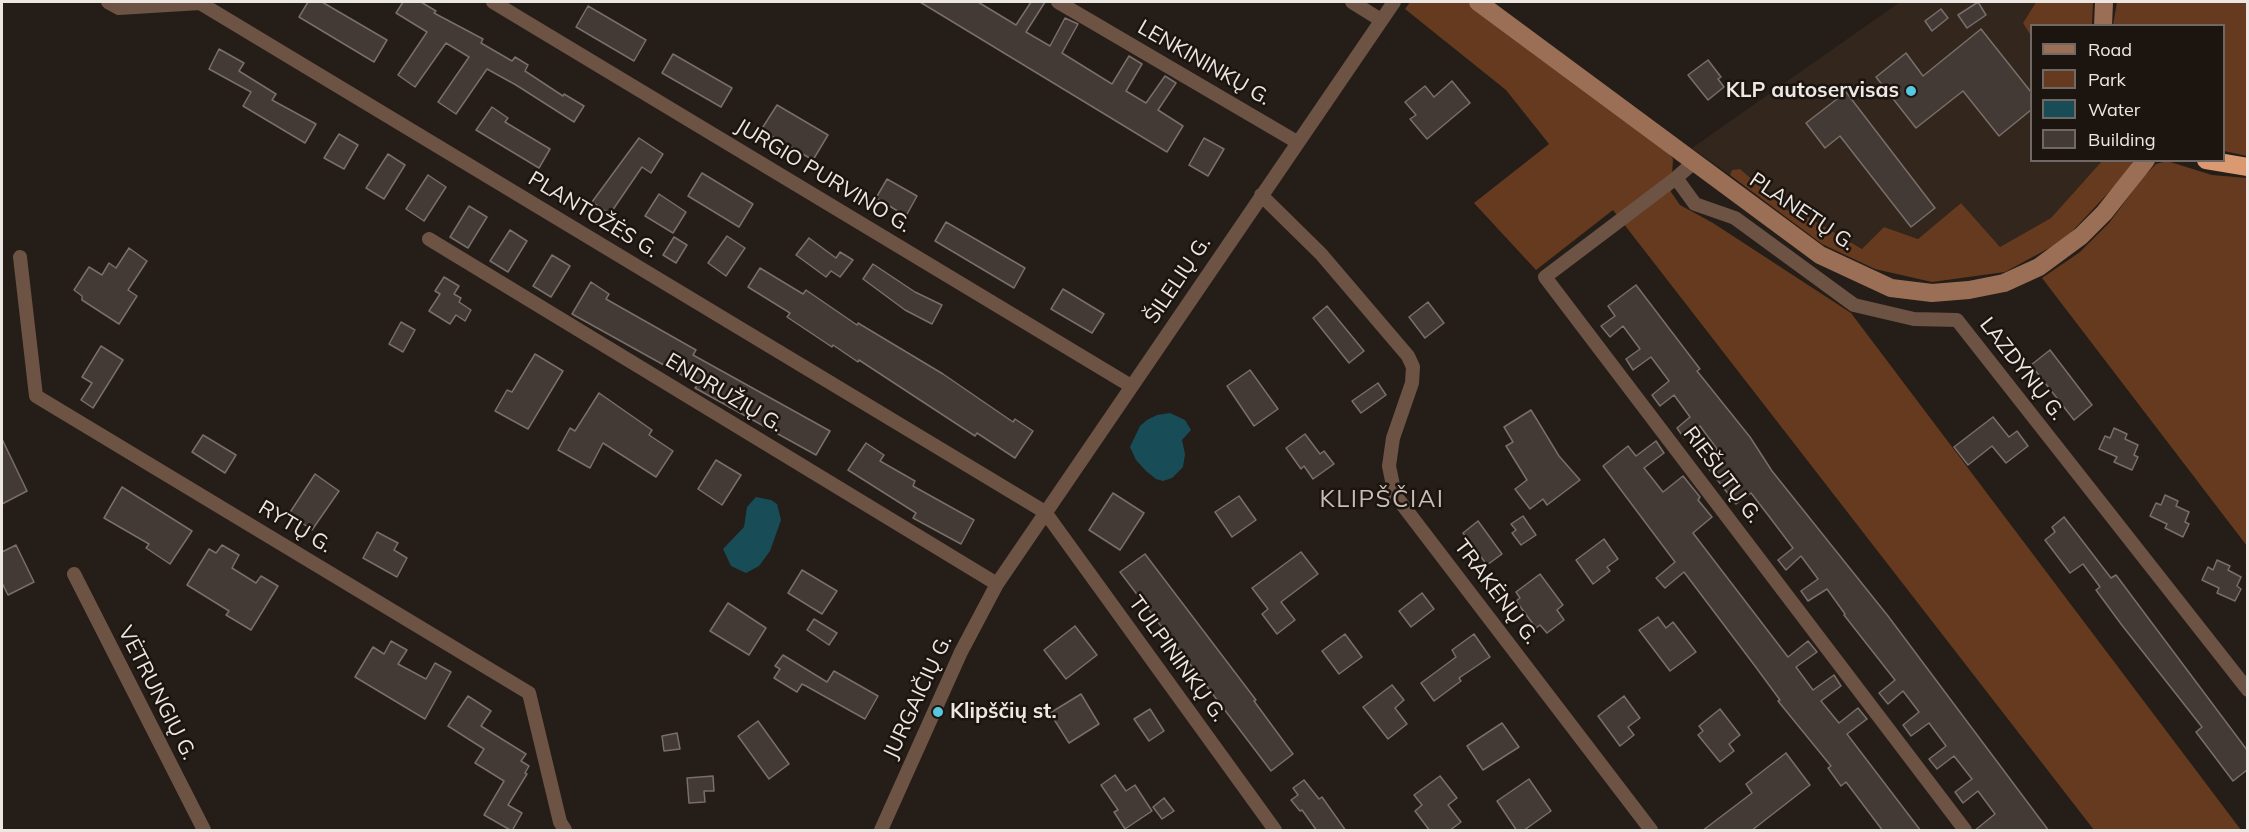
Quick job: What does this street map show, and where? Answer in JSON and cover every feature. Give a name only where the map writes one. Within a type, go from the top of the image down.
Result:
[{"type":"highway","points":[[2218,162],[2247,167]]},
{"type":"main road","name":"PLANETŲ G.","points":[[1478,2],[1820,255],[1836,265],[1891,288],[1932,293],[1969,290],[2004,283],[2040,267],[2081,236],[2104,213],[2144,162]]},
{"type":"main road","points":[[2103,24],[2104,2]]},
{"type":"street","name":"PLANTOŽĖS G.","points":[[108,2],[119,8],[200,3],[1045,512]]},
{"type":"street","name":"JURGIO PURVINO G.","points":[[494,2],[1131,386]]},
{"type":"street","name":"LENKININKŲ G.","points":[[1058,2],[1298,142]]},
{"type":"street","points":[[1352,2],[1381,21]]},
{"type":"street","name":"ŠILELIŲ G.","points":[[997,584],[1394,2]]},
{"type":"street","points":[[1676,178],[1693,163]]},
{"type":"street","name":"LAZDYNŲ G.","points":[[1676,178],[1695,204],[1735,218],[1854,305],[1914,319],[1957,320],[2247,690]]},
{"type":"street","name":"RIEŠUTŲ G.","points":[[1676,178],[1545,277],[1965,831]]},
{"type":"street","name":"TRAKĖNŲ G.","points":[[1262,195],[1321,254],[1408,356],[1413,367],[1412,383],[1393,438],[1389,466],[1395,495],[1652,831]]},
{"type":"street","name":"ENDRUŽIŲ G.","points":[[429,239],[997,584]]},
{"type":"street","name":"RYTŲ G.","points":[[20,257],[36,396],[529,693],[560,822],[565,831]]},
{"type":"street","name":"TULPININKŲ G.","points":[[1045,512],[1275,831]]},
{"type":"street","name":"VĖTRUNGIŲ G.","points":[[74,574],[204,831]]},
{"type":"street","name":"JURGAIČIŲ G.","points":[[881,831],[961,652],[997,584]]},
{"type":"shaded area","points":[[1900,2],[2036,2],[2023,23],[2030,34],[2030,162],[2101,162],[2051,218],[2000,247],[1961,203],[1918,239],[1884,227],[1863,249],[1800,212],[1787,210],[1740,169],[1732,170],[1730,175],[1692,148]]},
{"type":"green space","points":[[1410,2],[1468,2],[1668,152],[1673,159],[1671,192],[1680,205],[1713,223],[1851,313],[2241,830],[2094,830],[1613,210],[1536,270],[1474,203],[1549,144],[1506,90],[1405,9]]},
{"type":"green space","points":[[2036,2],[2093,2],[2092,24],[2030,24],[2030,34],[2023,23]]},
{"type":"green space","points":[[2117,2],[2247,2],[2247,156],[2225,151],[2225,24],[2113,24]]},
{"type":"green space","points":[[2101,162],[2132,162],[2127,173],[2064,240],[2005,272],[1932,282],[1875,269],[1822,244],[1730,175],[1732,170],[1740,169],[1787,210],[1800,212],[1862,249],[1884,227],[1918,239],[1961,203],[2000,247],[2051,218]]},
{"type":"green space","points":[[2170,162],[2212,175],[2247,178],[2247,546],[2042,278],[2080,252],[2109,223],[2144,176],[2156,164]]},
{"type":"water","points":[[1170,413],[1185,420],[1191,430],[1182,440],[1185,454],[1183,467],[1172,478],[1163,481],[1156,479],[1146,471],[1136,460],[1130,447],[1140,426],[1147,420],[1157,415]]},
{"type":"water","points":[[756,497],[771,500],[777,504],[781,520],[770,551],[759,566],[746,573],[731,566],[723,549],[744,527],[747,507]]},
{"type":"building","points":[[308,2],[322,2],[387,40],[374,62],[299,17]]},
{"type":"building","points":[[403,2],[421,2],[436,11],[434,13],[483,39],[481,43],[512,61],[515,57],[528,65],[525,71],[563,96],[564,94],[584,106],[574,122],[487,69],[456,114],[438,102],[469,57],[446,43],[415,87],[398,75],[427,32],[396,13]]},
{"type":"building","points":[[920,2],[978,2],[1016,25],[1031,2],[1045,2],[1026,32],[1050,46],[1065,18],[1078,24],[1062,53],[1112,84],[1129,56],[1142,64],[1126,91],[1146,103],[1165,76],[1176,83],[1158,110],[1183,126],[1167,152]]},
{"type":"building","points":[[1978,2],[1986,15],[1967,28],[1958,15]]},
{"type":"building","points":[[588,6],[646,40],[634,61],[576,27]]},
{"type":"building","points":[[1941,9],[1948,18],[1932,31],[1925,21]]},
{"type":"building","points":[[1981,29],[2030,91],[2030,111],[1999,136],[1963,91],[1916,128],[1876,77],[1906,53],[1923,76]]},
{"type":"building","points":[[219,49],[244,63],[239,71],[276,94],[272,100],[316,124],[305,143],[243,106],[251,92],[209,69]]},
{"type":"building","points":[[673,54],[732,88],[721,107],[662,73]]},
{"type":"building","points":[[1708,60],[1721,77],[1718,79],[1724,87],[1708,100],[1688,75]]},
{"type":"building","points":[[1452,81],[1470,103],[1427,139],[1410,119],[1416,115],[1405,102],[1425,86],[1434,97]]},
{"type":"building","points":[[1846,92],[1935,208],[1911,227],[1840,136],[1825,148],[1806,123]]},
{"type":"building","points":[[777,105],[828,135],[813,160],[761,130]]},
{"type":"building","points":[[492,107],[508,118],[505,122],[550,149],[539,168],[476,130]]},
{"type":"building","points":[[339,134],[358,145],[344,169],[324,158]]},
{"type":"building","points":[[639,138],[663,154],[651,173],[642,167],[610,214],[592,202]]},
{"type":"building","points":[[1204,138],[1224,149],[1208,176],[1189,165]]},
{"type":"building","points":[[388,154],[405,165],[384,199],[366,188]]},
{"type":"building","points":[[702,173],[753,204],[739,227],[688,196]]},
{"type":"building","points":[[428,175],[446,187],[424,221],[406,209]]},
{"type":"building","points":[[887,179],[917,196],[906,216],[876,198]]},
{"type":"building","points":[[659,194],[686,212],[673,233],[645,216]]},
{"type":"building","points":[[469,206],[487,217],[468,248],[450,237]]},
{"type":"building","points":[[946,222],[1025,268],[1014,288],[935,241]]},
{"type":"building","points":[[510,230],[527,241],[508,272],[490,261]]},
{"type":"building","points":[[727,236],[745,248],[726,276],[708,263]]},
{"type":"building","points":[[674,237],[687,245],[676,263],[663,255]]},
{"type":"building","points":[[809,238],[836,258],[840,252],[853,260],[840,277],[831,271],[826,277],[796,255]]},
{"type":"building","points":[[129,248],[147,261],[128,290],[137,296],[119,324],[82,300],[82,296],[74,290],[89,267],[102,275],[109,263],[116,268]]},
{"type":"building","points":[[552,255],[570,266],[551,297],[533,286]]},
{"type":"building","points":[[873,264],[915,292],[942,305],[932,324],[905,310],[863,279]]},
{"type":"building","points":[[760,268],[803,294],[806,290],[857,325],[858,323],[943,374],[1013,422],[1015,419],[1033,431],[1015,458],[977,433],[975,436],[859,360],[858,362],[833,345],[832,347],[787,317],[790,313],[748,287]]},
{"type":"building","points":[[444,277],[459,286],[454,294],[461,298],[459,302],[471,310],[465,321],[456,315],[450,324],[429,311],[440,294],[435,291]]},
{"type":"building","points":[[591,282],[609,294],[606,299],[696,350],[693,355],[830,431],[816,455],[695,388],[698,384],[572,314]]},
{"type":"building","points":[[1636,285],[1700,369],[1697,371],[1750,437],[1772,471],[1888,616],[2049,831],[1974,831],[1995,814],[1978,791],[1963,803],[1955,792],[1972,779],[1954,756],[1937,769],[1929,759],[1946,746],[1929,723],[1911,736],[1903,725],[1919,712],[1903,691],[1888,704],[1879,693],[1895,680],[1844,615],[1827,589],[1808,601],[1801,591],[1818,579],[1801,556],[1786,570],[1778,560],[1793,548],[1751,493],[1736,504],[1702,460],[1717,449],[1700,426],[1684,438],[1677,428],[1690,417],[1674,395],[1660,406],[1652,395],[1669,381],[1651,357],[1633,370],[1626,359],[1640,349],[1623,326],[1610,337],[1601,326],[1615,316],[1608,306]]},
{"type":"building","points":[[1063,289],[1104,314],[1092,333],[1051,309]]},
{"type":"building","points":[[1428,302],[1444,323],[1425,338],[1409,317]]},
{"type":"building","points":[[1327,306],[1364,351],[1349,363],[1313,318]]},
{"type":"building","points":[[401,322],[415,330],[403,352],[389,344]]},
{"type":"building","points":[[101,346],[123,360],[93,408],[81,400],[92,383],[82,377]]},
{"type":"building","points":[[2050,350],[2092,405],[2074,420],[2031,365]]},
{"type":"building","points":[[535,354],[563,371],[528,429],[495,411],[507,390],[512,392]]},
{"type":"building","points":[[1250,370],[1278,409],[1254,426],[1227,386]]},
{"type":"building","points":[[1378,383],[1386,395],[1361,413],[1352,401]]},
{"type":"building","points":[[599,393],[652,430],[649,435],[673,451],[656,477],[603,443],[590,468],[558,450],[570,428],[575,431]]},
{"type":"building","points":[[1531,410],[1559,456],[1580,480],[1547,505],[1543,499],[1530,509],[1515,489],[1527,480],[1506,446],[1513,442],[1504,427]]},
{"type":"building","points":[[1993,417],[2009,437],[2017,431],[2028,446],[2006,463],[1992,446],[1968,465],[1954,447]]},
{"type":"building","points":[[2114,428],[2127,434],[2125,439],[2138,445],[2134,455],[2138,457],[2132,470],[2114,462],[2117,457],[2099,449],[2105,436],[2110,438]]},
{"type":"building","points":[[1305,434],[1320,454],[1324,451],[1334,464],[1313,479],[1304,466],[1301,469],[1286,448]]},
{"type":"building","points":[[203,435],[236,455],[225,473],[192,452]]},
{"type":"building","points":[[2,439],[27,491],[2,504]]},
{"type":"building","points":[[1656,441],[1664,453],[1644,468],[1663,492],[1683,476],[1700,497],[1698,500],[1712,517],[1693,533],[1788,657],[1808,641],[1817,652],[1796,667],[1813,690],[1834,675],[1841,686],[1821,701],[1839,723],[1858,708],[1867,719],[1847,734],[1921,831],[1883,831],[1846,782],[1841,786],[1828,768],[1831,766],[1778,701],[1780,700],[1684,572],[1665,588],[1656,578],[1675,562],[1603,466],[1628,446],[1636,456]]},
{"type":"building","points":[[866,443],[884,455],[880,461],[915,481],[913,486],[974,520],[961,544],[913,518],[916,513],[848,470]]},
{"type":"building","points":[[716,460],[741,475],[722,505],[698,489]]},
{"type":"building","points":[[315,474],[339,491],[312,530],[289,514]]},
{"type":"building","points":[[122,487],[192,531],[170,564],[146,548],[149,544],[104,518]]},
{"type":"building","points":[[1113,493],[1144,513],[1120,550],[1089,530]]},
{"type":"building","points":[[2165,495],[2178,501],[2176,506],[2189,512],[2185,522],[2189,524],[2183,537],[2165,528],[2167,524],[2150,516],[2156,503],[2161,505]]},
{"type":"building","points":[[1239,496],[1256,520],[1232,537],[1215,512]]},
{"type":"building","points":[[1523,516],[1536,535],[1521,545],[1512,533],[1516,530],[1511,524]]},
{"type":"building","points":[[2064,517],[2111,578],[2116,575],[2247,750],[2247,770],[2233,781],[2196,732],[2202,727],[2096,590],[2100,587],[2083,564],[2070,573],[2045,540],[2055,532],[2052,527]]},
{"type":"building","points":[[1478,521],[1502,554],[1487,565],[1463,533]]},
{"type":"building","points":[[377,532],[398,543],[394,550],[407,558],[397,577],[363,558]]},
{"type":"building","points":[[1604,539],[1618,559],[1607,567],[1610,571],[1593,584],[1576,560]]},
{"type":"building","points":[[16,545],[34,582],[8,595],[2,583],[2,552]]},
{"type":"building","points":[[222,545],[239,555],[232,568],[256,583],[261,576],[278,586],[251,630],[226,615],[229,611],[187,585],[209,549],[216,553]]},
{"type":"building","points":[[1301,552],[1318,574],[1281,602],[1295,620],[1277,634],[1262,614],[1268,609],[1252,588]]},
{"type":"building","points":[[1145,554],[1256,700],[1254,701],[1293,754],[1271,771],[1120,572]]},
{"type":"building","points":[[2217,560],[2230,566],[2228,570],[2241,577],[2237,586],[2241,589],[2235,601],[2217,593],[2219,588],[2202,580],[2208,567],[2213,570]]},
{"type":"building","points":[[802,570],[837,591],[822,614],[788,593]]},
{"type":"building","points":[[1540,574],[1563,605],[1557,610],[1564,620],[1547,633],[1540,625],[1536,628],[1516,601],[1520,598],[1516,592]]},
{"type":"building","points":[[1422,593],[1434,609],[1411,627],[1399,611]]},
{"type":"building","points":[[728,603],[766,628],[749,655],[710,631]]},
{"type":"building","points":[[1658,617],[1666,628],[1673,622],[1696,652],[1670,671],[1639,630]]},
{"type":"building","points":[[814,619],[837,633],[829,645],[807,630]]},
{"type":"building","points":[[1075,626],[1097,655],[1066,679],[1044,650]]},
{"type":"building","points":[[1345,634],[1362,657],[1339,674],[1322,651]]},
{"type":"building","points":[[1474,634],[1490,657],[1459,678],[1461,681],[1434,701],[1421,683],[1456,657],[1452,650]]},
{"type":"building","points":[[391,641],[407,650],[398,664],[426,679],[435,663],[451,672],[425,719],[355,677],[373,647],[384,654]]},
{"type":"building","points":[[783,655],[827,682],[834,671],[878,696],[865,719],[802,684],[797,692],[774,678],[780,669],[775,666]]},
{"type":"building","points":[[1392,685],[1404,700],[1395,708],[1407,724],[1388,739],[1363,707]]},
{"type":"building","points":[[1081,694],[1099,724],[1069,743],[1050,713]]},
{"type":"building","points":[[468,696],[491,711],[481,726],[526,754],[521,761],[529,766],[525,773],[527,774],[508,805],[522,813],[512,831],[484,815],[504,781],[475,763],[484,749],[448,726]]},
{"type":"building","points":[[1624,696],[1640,718],[1628,727],[1634,735],[1620,746],[1598,716]]},
{"type":"building","points":[[1150,709],[1164,731],[1149,741],[1134,719]]},
{"type":"building","points":[[1720,709],[1740,735],[1729,744],[1734,751],[1720,762],[1698,735],[1703,731],[1699,726]]},
{"type":"building","points":[[758,721],[789,764],[769,779],[738,736]]},
{"type":"building","points":[[1502,723],[1519,747],[1483,770],[1467,746]]},
{"type":"building","points":[[677,733],[680,749],[664,751],[662,736]]},
{"type":"building","points":[[1786,753],[1810,785],[1751,831],[1702,831],[1752,793],[1746,784]]},
{"type":"building","points":[[1115,775],[1126,791],[1135,785],[1152,811],[1125,829],[1114,812],[1118,810],[1101,785]]},
{"type":"building","points":[[713,776],[714,791],[704,791],[705,802],[689,803],[687,778]]},
{"type":"building","points":[[1440,776],[1457,798],[1448,805],[1461,822],[1449,831],[1430,831],[1415,811],[1422,805],[1414,795]]},
{"type":"building","points":[[1529,779],[1551,811],[1523,831],[1517,831],[1497,801]]},
{"type":"building","points":[[1304,780],[1319,799],[1322,797],[1346,831],[1317,831],[1302,810],[1300,811],[1291,800],[1298,795],[1293,788]]},
{"type":"building","points":[[1164,798],[1174,811],[1162,819],[1153,807]]},
{"type":"place","name":"KLP autoservisas","points":[[1911,91]]},
{"type":"place","name":"Klipščių st.","points":[[938,712]]},
{"type":"district","name":"KLIPŠČIAI","points":[[1382,500]]}]
